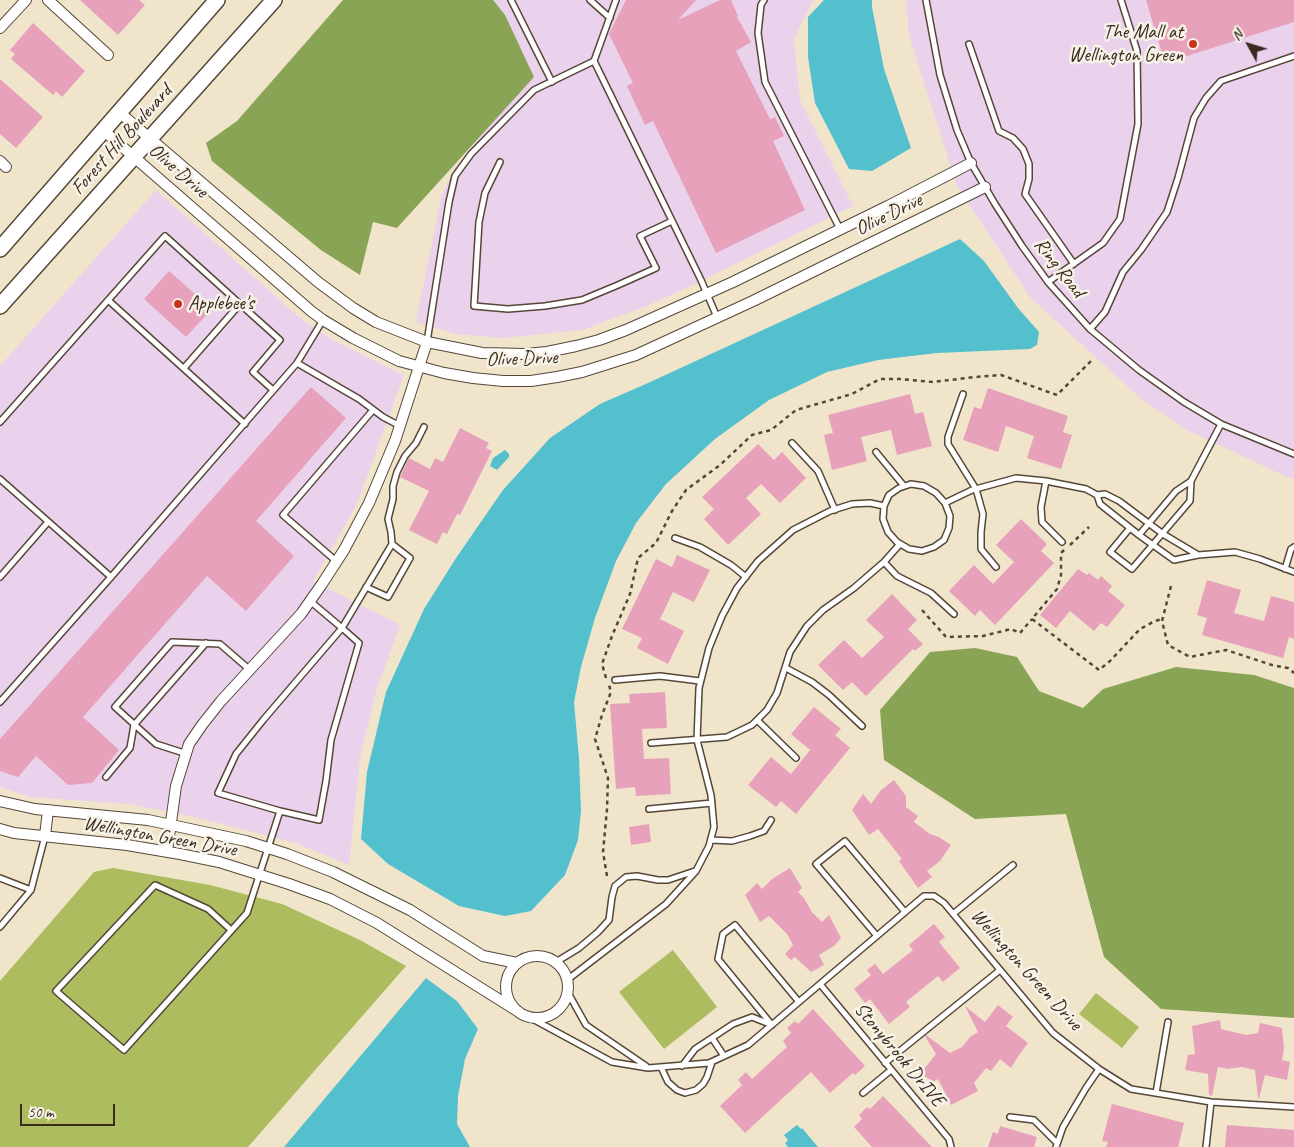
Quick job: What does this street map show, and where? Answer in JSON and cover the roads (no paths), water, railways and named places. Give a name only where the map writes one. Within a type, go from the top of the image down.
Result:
[{"type":"main road","name":"Forest Hill Boulevard","points":[[0,249],[217,0]]},
{"type":"main road","name":"Forest Hill Boulevard","points":[[0,306],[274,0]]},
{"type":"street","points":[[0,28],[26,0]]},
{"type":"street","points":[[48,0],[108,55]]},
{"type":"street","name":"Olive Drive","points":[[118,112],[318,282],[353,308],[376,322],[427,342],[482,352],[526,354],[547,352],[591,342],[626,330],[733,282],[972,163]]},
{"type":"street","name":"Olive Drive","points":[[103,130],[323,320],[353,338],[399,361],[473,378],[503,381],[531,381],[557,377],[582,372],[636,355],[753,301],[985,187]]},
{"type":"street","points":[[167,851],[176,786],[190,744],[202,725],[222,701],[301,614],[336,562],[369,503],[395,441],[427,342]]},
{"type":"street","name":"Wellington Green Drive","points":[[0,801],[35,809],[148,820],[246,841],[287,854],[333,872],[410,910],[483,956],[516,963]]},
{"type":"street","points":[[45,836],[48,810]]},
{"type":"street","name":"Wellington Green Drive","points":[[0,829],[14,833],[127,844],[167,851],[220,862],[289,884],[378,922],[524,1014]]},
{"type":"street","points":[[536,956],[556,962],[563,970],[567,980],[564,1002],[557,1010],[540,1017],[524,1014],[510,1003],[506,993],[506,982],[516,963],[536,956]]},
{"type":"lane","points":[[511,0],[552,82]]},
{"type":"lane","points":[[590,0],[610,18]]},
{"type":"lane","points":[[427,342],[449,202],[456,176],[471,154],[534,90],[594,61],[616,0]]},
{"type":"lane","points":[[764,0],[761,5],[758,33],[765,82],[840,229]]},
{"type":"lane","name":"Ring Road","points":[[926,0],[940,75],[957,130],[985,187],[1022,246],[1048,282],[1090,329],[1139,370],[1184,402],[1221,424],[1294,454]]},
{"type":"lane","points":[[1048,282],[1103,243],[1120,219],[1138,124],[1136,51],[1121,0]]},
{"type":"lane","points":[[969,44],[999,131],[1013,138],[1023,149],[1029,164],[1029,179],[1025,194],[1074,264]]},
{"type":"lane","points":[[1090,329],[1105,312],[1123,272],[1141,250],[1167,212],[1194,118],[1206,98],[1221,81],[1294,56]]},
{"type":"lane","points":[[594,61],[717,317]]},
{"type":"lane","points":[[500,162],[485,193],[480,222],[474,306],[508,309],[545,306],[582,300],[618,285],[656,268],[640,236],[672,221]]},
{"type":"lane","points":[[0,422],[165,236],[280,340],[253,372],[274,390]]},
{"type":"lane","points":[[108,300],[245,424]]},
{"type":"lane","points":[[184,368],[240,304]]},
{"type":"lane","points":[[0,702],[111,578],[297,363],[323,320]]},
{"type":"lane","points":[[297,363],[359,399],[382,417],[400,426]]},
{"type":"lane","points":[[963,394],[948,437],[948,444],[976,489],[983,514],[981,549],[996,567]]},
{"type":"lane","points":[[336,562],[284,515],[373,410]]},
{"type":"lane","points":[[1130,528],[1110,552],[1132,569],[1190,501],[1191,480],[1221,424]]},
{"type":"lane","points":[[310,601],[342,628],[359,643],[331,740],[319,820],[218,793],[236,754],[342,628],[392,544],[388,519],[393,499],[393,486],[405,456],[416,443],[424,427]]},
{"type":"lane","points":[[792,443],[818,471],[835,510]]},
{"type":"lane","points":[[876,452],[904,486]]},
{"type":"lane","points":[[945,503],[976,489],[1016,478],[1046,481],[1086,489],[1097,496],[1100,504],[1174,560],[1235,552],[1294,572]]},
{"type":"lane","points":[[0,479],[111,578]]},
{"type":"lane","points":[[1139,535],[1176,491],[1191,480]]},
{"type":"lane","points":[[1046,481],[1041,507],[1042,522],[1062,542]]},
{"type":"lane","points":[[911,484],[924,486],[936,493],[945,503],[950,516],[950,528],[944,540],[934,547],[922,550],[909,549],[897,542],[888,532],[883,519],[884,506],[889,495],[899,488],[911,484]]},
{"type":"lane","points":[[1097,496],[1105,494],[1119,500],[1163,534],[1198,556]]},
{"type":"lane","points":[[567,980],[666,904],[696,871],[709,846],[714,827],[712,803],[697,740],[699,688],[710,648],[722,616],[737,588],[758,561],[794,530],[852,504],[870,503],[884,506]]},
{"type":"lane","points":[[0,577],[48,522]]},
{"type":"lane","points":[[675,538],[700,547],[731,565],[746,577]]},
{"type":"lane","points":[[366,587],[388,597],[410,558],[392,544]]},
{"type":"lane","points":[[651,743],[728,737],[752,725],[767,710],[777,693],[790,652],[807,626],[823,610],[854,588],[884,562],[900,544]]},
{"type":"lane","points":[[1285,569],[1291,549],[1294,547]]},
{"type":"lane","points":[[884,562],[897,576],[931,593],[954,614]]},
{"type":"lane","points":[[187,754],[156,744],[115,707],[172,642],[220,644],[250,670]]},
{"type":"lane","points":[[106,777],[130,748],[134,725],[206,643]]},
{"type":"lane","points":[[786,668],[812,682],[862,726]]},
{"type":"lane","points":[[615,680],[660,676],[700,682]]},
{"type":"lane","points":[[757,720],[796,758]]},
{"type":"lane","points":[[649,809],[712,803]]},
{"type":"lane","points":[[231,930],[208,909],[154,885],[56,990],[124,1050],[247,913],[280,811]]},
{"type":"lane","points":[[711,840],[732,841],[750,836],[764,831],[771,820]]},
{"type":"lane","points":[[0,927],[31,890],[45,836]]},
{"type":"lane","points":[[877,936],[816,864],[845,841],[905,912]]},
{"type":"lane","points":[[953,914],[1013,865]]},
{"type":"lane","points":[[556,962],[579,948],[609,920],[615,886],[626,877],[637,876],[663,880],[696,871]]},
{"type":"lane","points":[[0,878],[31,890]]},
{"type":"lane","name":"Wellington Green Drive","points":[[524,1014],[612,1062],[648,1068],[712,1062],[748,1045],[924,896],[934,896],[944,903],[1053,1033],[1099,1069],[1131,1089],[1211,1102],[1294,1107]]},
{"type":"lane","points":[[772,1025],[718,959],[723,934],[735,925],[799,1002]]},
{"type":"lane","points":[[885,1063],[1000,970]]},
{"type":"lane","name":"Stonybrook DrIVE","points":[[820,984],[949,1139],[951,1147]]},
{"type":"lane","points":[[567,991],[586,1025],[648,1068]]},
{"type":"lane","points":[[682,1066],[696,1049],[733,1024],[752,1017],[772,1025]]},
{"type":"lane","points":[[1156,1093],[1168,1022]]},
{"type":"lane","points":[[712,1038],[724,1056]]},
{"type":"lane","points":[[661,1067],[668,1082],[677,1090],[686,1093],[696,1090],[703,1084],[712,1062]]},
{"type":"lane","points":[[1010,1117],[1034,1120],[1056,1145],[1063,1127],[1099,1069]]},
{"type":"lane","points":[[863,1093],[891,1070]]},
{"type":"lane","points":[[1206,1147],[1211,1102]]},
{"type":"water","points":[[824,0],[872,0],[884,69],[911,148],[872,171],[849,169],[815,103],[808,57],[808,17]]},
{"type":"water","points":[[960,239],[984,261],[1018,308],[1039,332],[1037,345],[1030,349],[937,353],[878,360],[827,372],[769,400],[715,439],[666,484],[636,523],[616,561],[595,618],[581,667],[574,702],[581,811],[578,840],[565,875],[531,911],[505,916],[459,906],[388,864],[361,839],[367,772],[386,692],[424,609],[456,558],[503,490],[550,438],[600,404]]},
{"type":"water","points":[[505,450],[509,457],[497,470],[490,466],[493,458]]},
{"type":"water","points":[[426,978],[457,1001],[478,1029],[465,1059],[458,1096],[457,1124],[470,1147],[284,1147]]},
{"type":"water","points":[[797,1125],[802,1128],[818,1147],[788,1147],[785,1143],[788,1140],[784,1135]]},
{"type":"place","name":"The Mall at Wellington Green","points":[[1193,44]]},
{"type":"place","name":"Applebee's","points":[[178,304]]}]
